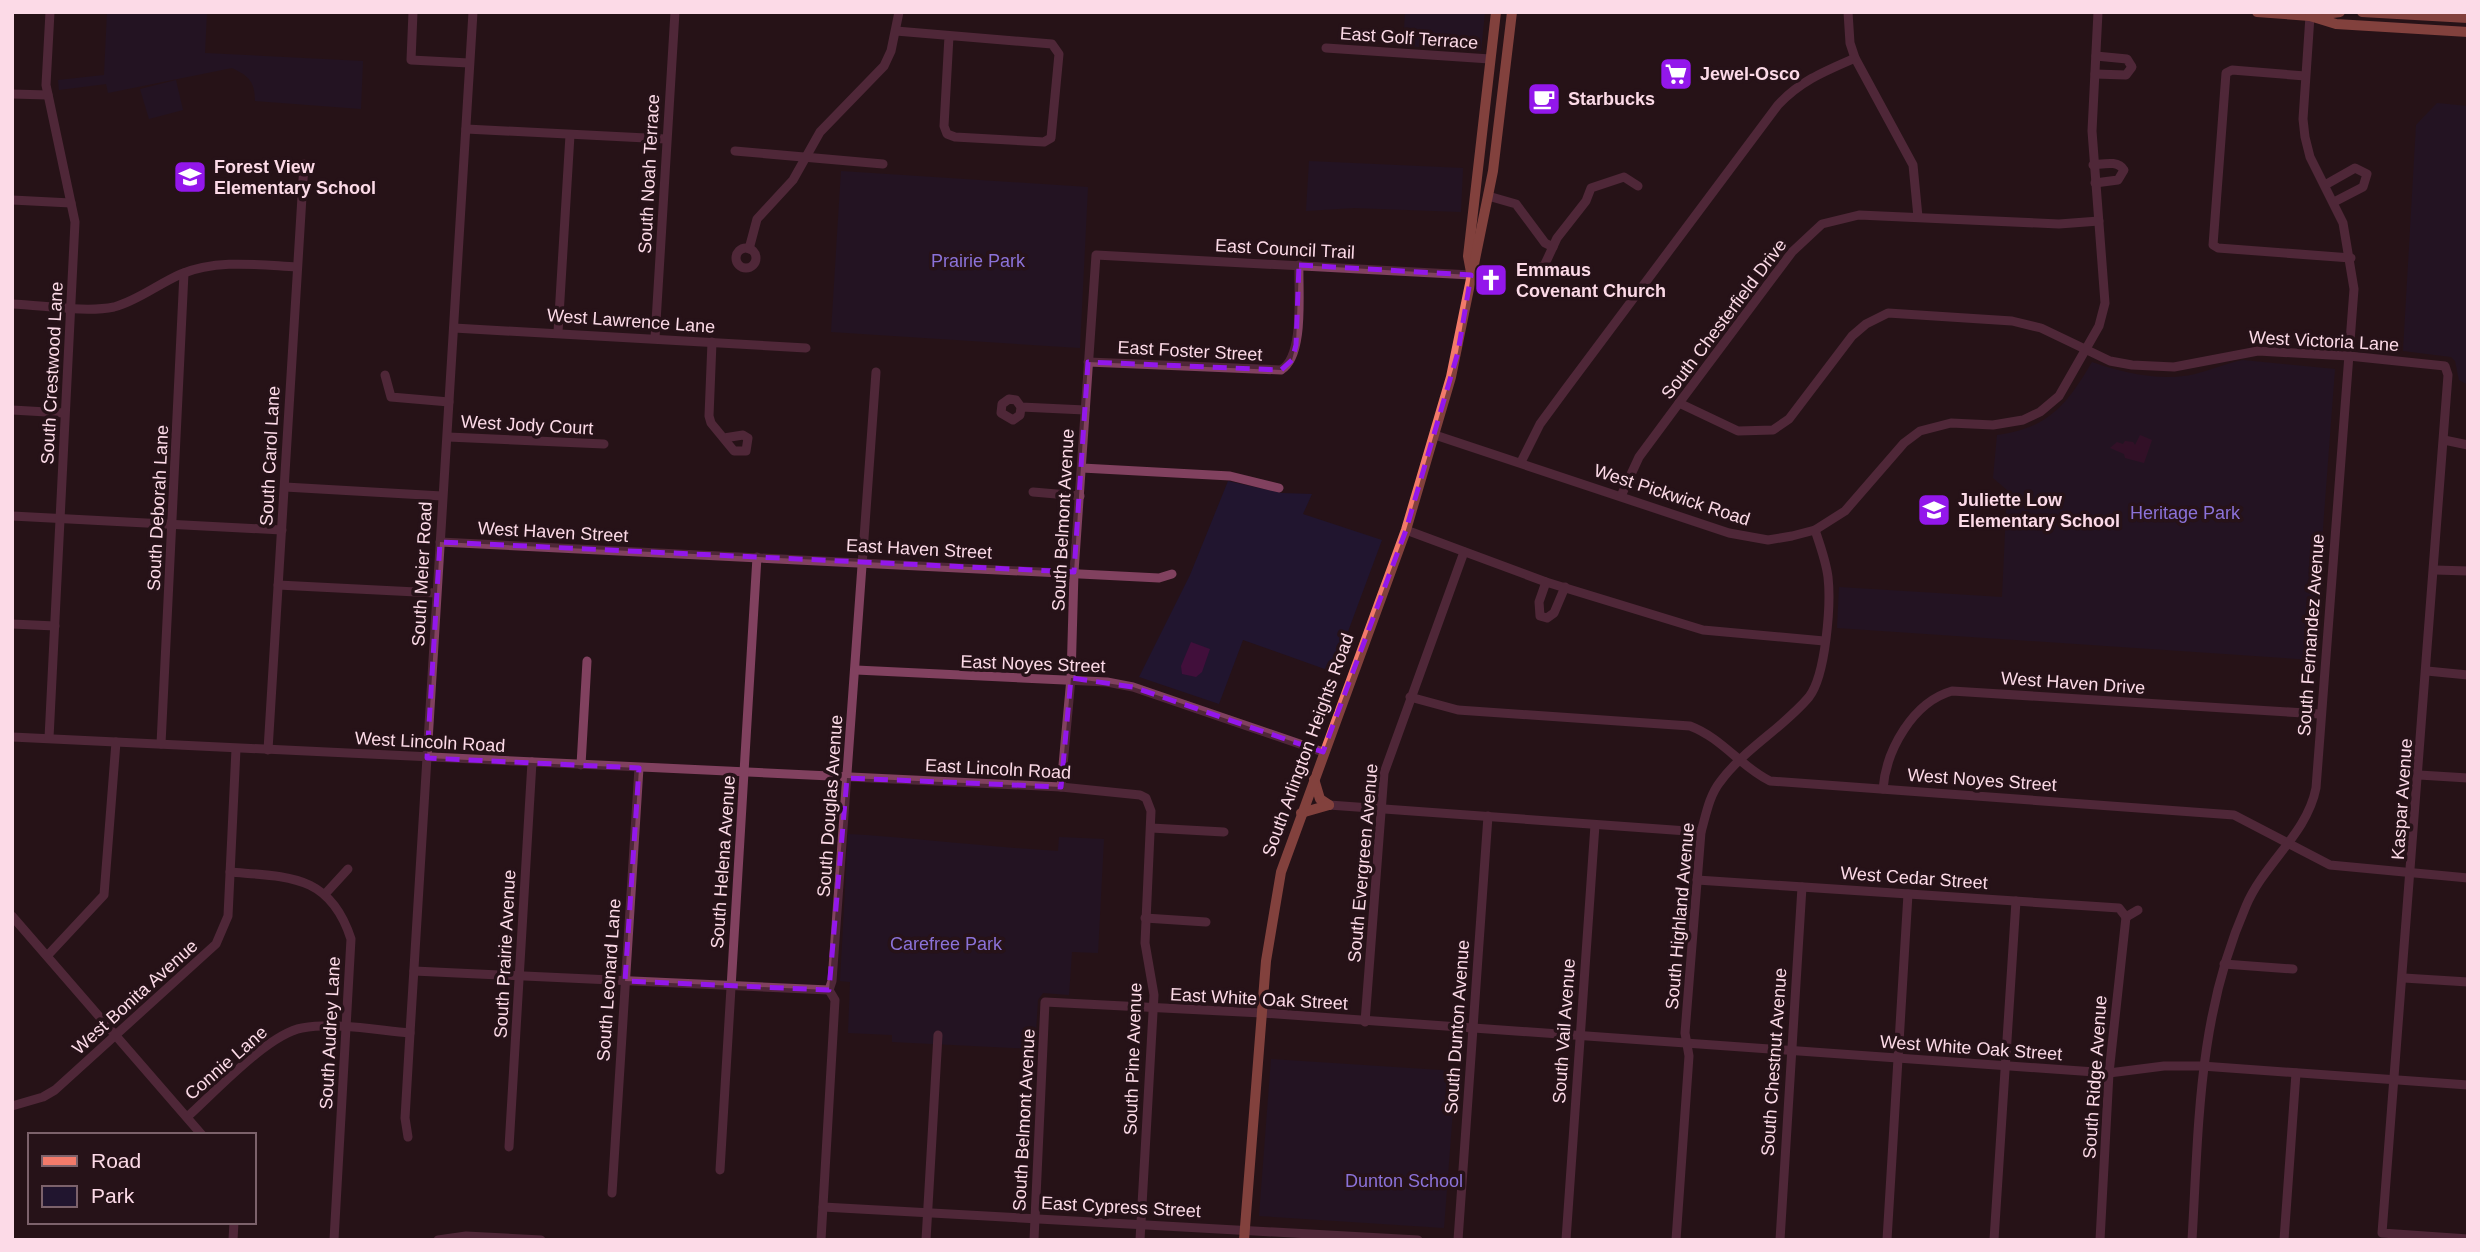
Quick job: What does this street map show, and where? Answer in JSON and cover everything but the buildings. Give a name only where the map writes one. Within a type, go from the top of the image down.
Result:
[{"type":"main road","name":"South Arlington Heights Road","points":[[1471,275],[1468,256],[1496,12]]},
{"type":"main road","name":"South Arlington Heights Road","points":[[1245,1235],[1266,961],[1281,872],[1406,530],[1458,352],[1471,275],[1489,196],[1512,12]]},
{"type":"main road","points":[[2257,12],[2310,16],[2340,12]]},
{"type":"main road","points":[[2362,12],[2468,18]]},
{"type":"main road","points":[[2310,16],[2336,24],[2468,32]]},
{"type":"main road","points":[[1314,778],[1320,799],[1329,805]]},
{"type":"main road","points":[[1301,813],[1329,805]]},
{"type":"street","name":"South Crestwood Lane","points":[[49,738],[75,222],[48,95],[50,12]]},
{"type":"street","points":[[414,12],[411,60],[469,63]]},
{"type":"street","name":"South Meier Road","points":[[408,1137],[405,1118],[473,12]]},
{"type":"street","name":"South Noah Terrace","points":[[655,338],[675,12]]},
{"type":"street","points":[[748,249],[757,219],[793,180],[820,132],[879,73],[891,51],[899,12]]},
{"type":"street","points":[[1848,12],[1850,43],[1855,58],[1913,164],[1918,217]]},
{"type":"street","points":[[1815,530],[1846,512],[1904,443],[1920,431],[1951,423],[1993,425],[2022,420],[2040,412],[2059,396],[2099,326],[2105,303],[2093,165],[2098,12]]},
{"type":"street","name":"South Fernandez Avenue","points":[[2192,1240],[2202,1066],[2207,1030],[2224,964],[2252,891],[2302,823],[2314,800],[2354,289],[2343,222],[2305,137],[2305,76],[2310,16]]},
{"type":"street","points":[[896,31],[1046,42],[1056,48],[1059,54],[1051,138],[1044,142],[955,137],[947,134],[944,126],[949,36]]},
{"type":"street","name":"East Golf Terrace","points":[[1326,48],[1490,59]]},
{"type":"street","points":[[2095,74],[2126,75],[2132,67],[2127,59],[2096,56]]},
{"type":"street","points":[[1521,462],[1540,424],[1778,105],[1794,88],[1815,75],[1855,58]]},
{"type":"street","points":[[2305,76],[2232,70],[2226,73],[2213,244],[2218,248],[2351,258]]},
{"type":"street","points":[[12,94],[48,95]]},
{"type":"street","points":[[466,129],[666,139]]},
{"type":"street","points":[[558,332],[570,135]]},
{"type":"street","points":[[735,151],[883,164]]},
{"type":"street","name":"South Carol Lane","points":[[268,750],[303,164]]},
{"type":"street","points":[[2093,165],[2119,164],[2124,170],[2118,180],[2095,183]]},
{"type":"street","points":[[2325,185],[2355,168],[2367,174],[2363,187],[2334,202]]},
{"type":"street","points":[[1540,267],[1545,264],[1553,247],[1586,201],[1591,188],[1623,177],[1638,186]]},
{"type":"street","points":[[1489,196],[1516,204],[1545,243],[1553,247]]},
{"type":"street","points":[[12,200],[71,203]]},
{"type":"street","name":"South Chesterfield Drive","points":[[1621,496],[1639,457],[1792,251],[1822,224],[1859,215],[2059,224],[2099,221]]},
{"type":"street","name":"East Council Trail","points":[[1096,255],[1471,275]]},
{"type":"street","name":"South Belmont Avenue","points":[[1061,787],[1071,678],[1074,572],[1096,255]]},
{"type":"street","points":[[12,304],[117,306],[184,273],[232,264],[297,267]]},
{"type":"street","name":"East Foster Street","points":[[1088,362],[1281,370],[1288,366],[1296,345],[1299,265]]},
{"type":"street","name":"South Deborah Lane","points":[[161,744],[184,273]]},
{"type":"street","name":"West Victoria Lane","points":[[1679,403],[1738,431],[1773,430],[1789,419],[1852,335],[1888,313],[2012,321],[2041,328],[2110,361],[2174,367],[2258,351],[2441,364],[2446,368]]},
{"type":"street","name":"West Lawrence Lane","points":[[454,328],[806,348]]},
{"type":"street","points":[[712,342],[709,415],[724,438]]},
{"type":"street","name":"Kaspar Avenue","points":[[2446,368],[2448,375],[2435,570],[2382,1233],[2468,1239]]},
{"type":"street","name":"South Douglas Avenue","points":[[821,1240],[835,1000],[829,990],[832,981],[856,670],[876,372]]},
{"type":"street","points":[[385,376],[391,397],[449,402]]},
{"type":"street","points":[[1021,407],[1085,410]]},
{"type":"street","points":[[12,410],[64,413]]},
{"type":"street","name":"West Pickwick Road","points":[[1435,435],[1747,537],[1768,540],[1815,530]]},
{"type":"street","name":"West Jody Court","points":[[447,437],[604,444]]},
{"type":"street","points":[[2444,440],[2468,445]]},
{"type":"street","points":[[1082,468],[1230,476],[1279,488]]},
{"type":"street","points":[[285,487],[442,496]]},
{"type":"street","points":[[1033,492],[1080,496]]},
{"type":"street","points":[[12,516],[282,530]]},
{"type":"street","points":[[1406,530],[1546,582],[1703,630],[1824,641]]},
{"type":"street","name":"South Highland Avenue","points":[[1676,1240],[1688,1045],[1685,1033],[1701,832],[1714,792],[1741,760],[1811,694],[1818,678],[1824,641],[1828,575],[1815,530]]},
{"type":"street","name":"West Haven Street","points":[[440,542],[664,553]]},
{"type":"street","name":"South Evergreen Avenue","points":[[1365,1022],[1387,760],[1464,552]]},
{"type":"street","name":"East Haven Street","points":[[664,553],[1159,578],[1172,573]]},
{"type":"street","name":"South Helena Avenue","points":[[720,1170],[757,557]]},
{"type":"street","points":[[2435,570],[2468,571]]},
{"type":"street","points":[[1546,582],[1539,603],[1540,616],[1547,618],[1554,613],[1565,587]]},
{"type":"street","points":[[278,585],[436,593]]},
{"type":"street","points":[[12,624],[55,626]]},
{"type":"street","points":[[580,765],[587,660]]},
{"type":"street","name":"East Noyes Street","points":[[856,670],[971,677],[1088,678],[1133,687],[1323,752]]},
{"type":"street","points":[[2427,671],[2468,675]]},
{"type":"street","name":"West Haven Drive","points":[[1883,789],[1884,770],[1917,713],[1936,695],[1952,691],[2320,714]]},
{"type":"street","name":"West Noyes Street","points":[[1410,697],[1458,710],[1690,726],[1709,733],[1757,775],[1770,781],[2234,814],[2330,865],[2468,878]]},
{"type":"street","name":"West Lincoln Road","points":[[12,737],[847,778]]},
{"type":"street","points":[[48,955],[104,895],[116,742]]},
{"type":"street","name":"West Bonita Avenue","points":[[12,1106],[43,1097],[55,1090],[114,1033],[216,944],[228,916],[236,749]]},
{"type":"street","name":"South Prairie Avenue","points":[[509,1147],[532,762]]},
{"type":"street","name":"South Leonard Lane","points":[[612,1193],[639,768]]},
{"type":"street","points":[[2419,775],[2468,778]]},
{"type":"street","name":"East Lincoln Road","points":[[847,778],[1061,787],[1134,792],[1146,798]]},
{"type":"street","name":"South Pine Avenue","points":[[1140,1240],[1154,1009],[1153,982],[1145,943],[1151,828],[1151,811],[1146,798]]},
{"type":"street","points":[[1329,805],[1701,832]]},
{"type":"street","name":"South Dunton Avenue","points":[[1458,1240],[1488,816]]},
{"type":"street","name":"South Vail Avenue","points":[[1566,1240],[1595,825]]},
{"type":"street","points":[[1151,828],[1224,832]]},
{"type":"street","points":[[230,872],[293,878],[326,893],[348,869]]},
{"type":"street","name":"West Cedar Street","points":[[1697,880],[2119,908],[2126,917]]},
{"type":"street","name":"South Chestnut Avenue","points":[[1780,1240],[1789,1051],[1802,887]]},
{"type":"street","name":"South Audrey Lane","points":[[326,893],[340,910],[351,939],[334,1240]]},
{"type":"street","points":[[1887,1240],[1908,894]]},
{"type":"street","points":[[1994,1240],[2016,901]]},
{"type":"street","points":[[2126,917],[2138,910]]},
{"type":"street","points":[[12,916],[200,1133]]},
{"type":"street","name":"South Ridge Avenue","points":[[2100,1240],[2109,1073],[2126,917]]},
{"type":"street","points":[[1145,918],[1206,922]]},
{"type":"street","points":[[2224,964],[2293,969]]},
{"type":"street","points":[[414,971],[829,990]]},
{"type":"street","points":[[2404,978],[2468,982]]},
{"type":"street","name":"South Belmont Avenue","points":[[1034,1240],[1045,1002]]},
{"type":"street","name":"East White Oak Street","points":[[1045,1002],[1262,1013],[1472,1029]]},
{"type":"street","name":"Connie Lane","points":[[187,1116],[278,1037],[304,1027],[410,1032]]},
{"type":"street","name":"West White Oak Street","points":[[1472,1029],[2109,1073],[2164,1066],[2202,1066],[2468,1085]]},
{"type":"street","points":[[926,1240],[939,1035]]},
{"type":"street","points":[[2284,1240],[2296,1073]]},
{"type":"street","name":"East Cypress Street","points":[[823,1207],[1141,1224],[1245,1235],[1418,1240]]},
{"type":"street","points":[[438,1240],[466,1236],[541,1240]]},
{"type":"highlighted area","points":[[1299,265],[1471,275],[1458,352],[1406,530],[1323,752],[1133,687],[1071,678],[1061,787],[847,778],[829,990],[625,981],[639,768],[427,758],[440,542],[1074,572],[1088,362],[1281,370],[1292,360],[1296,345]]},
{"type":"green space","points":[[107,12],[207,12],[205,53],[363,61],[361,109],[255,101],[250,80],[232,68],[108,93],[106,84],[59,90],[58,80],[104,75]]},
{"type":"green space","points":[[1405,12],[1485,12],[1481,51],[1403,46]]},
{"type":"green space","points":[[176,80],[183,110],[149,119],[140,89]]},
{"type":"green space","points":[[2437,103],[2468,106],[2468,385],[2459,380],[2455,361],[2451,357],[2403,351],[2416,125]]},
{"type":"green space","points":[[1309,161],[1463,168],[1461,212],[1354,208],[1306,211]]},
{"type":"green space","name":"Prairie Park","points":[[841,171],[1088,187],[1080,348],[831,332]]},
{"type":"green space","name":"Heritage Park","points":[[2243,360],[2335,369],[2313,660],[1837,628],[1839,587],[2002,597],[2007,490],[1993,478],[1997,435],[2029,427],[2054,412],[2074,391],[2092,362],[2130,373],[2169,377],[2195,374]]},
{"type":"green space","points":[[1228,481],[1282,493],[1312,494],[1303,514],[1382,540],[1333,672],[1243,640],[1219,704],[1139,677],[1190,575]]},
{"type":"green space","name":"Carefree Park","points":[[848,834],[1058,851],[1059,837],[1104,839],[1098,953],[1072,952],[1069,995],[1043,993],[1038,1000],[1035,1049],[892,1042],[892,1035],[848,1033],[850,982],[840,981]]},
{"type":"green space","name":"Dunton School","points":[[1271,1059],[1456,1071],[1444,1228],[1259,1216]]},
{"type":"shaded area","points":[[2140,435],[2152,440],[2144,463],[2125,458],[2124,454],[2110,448],[2117,442],[2123,444],[2125,441],[2135,445]]},
{"type":"shaded area","points":[[1191,642],[1210,649],[1202,672],[1196,677],[1182,674],[1181,666]]},
{"type":"place","name":"Jewel-Osco","points":[[1676,74]]},
{"type":"place","name":"Starbucks","points":[[1544,99]]},
{"type":"place","name":"Forest View Elementary School","points":[[190,177]]},
{"type":"place","name":"Emmaus Covenant Church","points":[[1491,280]]},
{"type":"place","name":"Juliette Low Elementary School","points":[[1934,510]]}]
